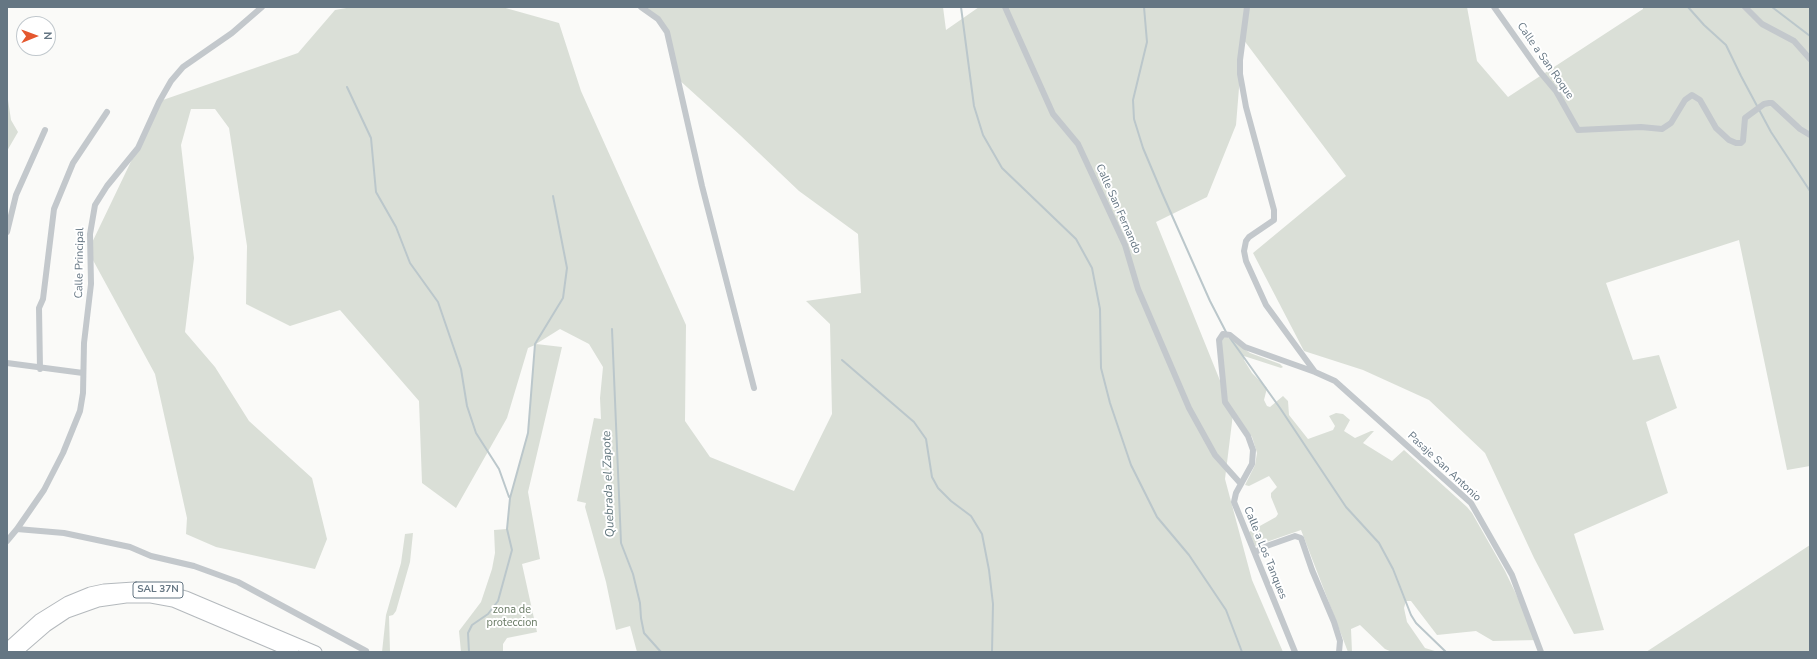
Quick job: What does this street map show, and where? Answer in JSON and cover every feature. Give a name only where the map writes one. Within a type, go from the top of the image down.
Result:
[{"type":"highway","name":"SAL 37N","points":[[7,649],[46,614],[68,602],[96,592],[118,588],[134,588],[154,589],[178,594],[316,652]]},
{"type":"highway","name":"SAL 37N","points":[[16,652],[46,626],[67,612],[98,600],[126,597],[156,598],[173,602],[293,652]]},
{"type":"street","name":"Calle Principal","points":[[7,541],[44,490],[63,453],[80,411],[84,343],[91,284],[90,234],[95,205],[107,186],[138,148],[159,102],[171,81],[183,67],[232,33],[262,7]]},
{"type":"street","points":[[640,7],[658,19],[666,32],[702,186],[754,388]]},
{"type":"street","name":"Calle San Fernando","points":[[1005,7],[1053,114],[1078,144],[1125,245],[1138,289],[1189,408],[1215,455],[1241,484]]},
{"type":"street","points":[[1246,7],[1240,60],[1240,74],[1246,107],[1271,197],[1274,220],[1249,237],[1246,241],[1244,251],[1246,261],[1266,306],[1315,372]]},
{"type":"street","name":"Calle a San Roque","points":[[1494,7],[1540,72],[1556,91],[1578,130],[1641,127],[1662,129],[1671,123],[1685,100],[1692,95],[1700,100],[1716,128],[1736,143],[1741,143],[1743,141],[1745,118],[1764,104],[1769,103],[1772,103],[1800,129],[1810,135]]},
{"type":"street","points":[[1745,7],[1762,24],[1794,41],[1810,59]]},
{"type":"street","points":[[40,369],[39,308],[43,299],[54,208],[73,163],[108,112]]},
{"type":"street","points":[[7,232],[16,195],[45,130]]},
{"type":"street","name":"Calle a Los Tanques","points":[[1295,652],[1234,502],[1234,497],[1252,464],[1253,450],[1248,436],[1225,402],[1219,340],[1220,336],[1227,333],[1245,347],[1315,372]]},
{"type":"street","points":[[7,363],[40,369],[83,373]]},
{"type":"street","name":"Pasaje San Antonio","points":[[1315,372],[1335,381],[1471,503],[1512,575],[1541,652]]},
{"type":"street","points":[[17,529],[71,534],[130,547],[151,556],[194,566],[238,582],[366,651]]},
{"type":"street","points":[[1255,553],[1262,548],[1295,536],[1301,538],[1312,570],[1334,622],[1340,641],[1339,652]]},
{"type":"green space","name":"zona de proteccion","points":[[352,7],[502,7],[559,23],[581,91],[686,325],[685,421],[710,457],[794,491],[832,414],[830,324],[806,301],[861,293],[858,234],[799,191],[677,78],[666,32],[658,19],[641,7],[943,7],[946,30],[979,7],[1467,7],[1477,61],[1508,97],[1643,9],[1643,7],[1810,7],[1810,466],[1787,470],[1739,240],[1606,283],[1633,360],[1659,355],[1677,408],[1646,422],[1668,493],[1574,534],[1604,630],[1574,634],[1534,558],[1485,453],[1429,400],[1363,370],[1304,351],[1253,253],[1346,176],[1243,39],[1236,125],[1207,197],[1156,222],[1225,393],[1221,343],[1223,337],[1226,336],[1250,353],[1280,364],[1283,367],[1281,368],[1244,356],[1244,360],[1252,373],[1267,388],[1264,400],[1267,406],[1270,407],[1283,396],[1288,401],[1289,415],[1308,439],[1333,430],[1335,426],[1329,416],[1336,413],[1343,414],[1350,420],[1344,431],[1355,438],[1374,431],[1363,443],[1392,461],[1404,450],[1472,513],[1505,571],[1538,640],[1493,641],[1476,631],[1437,635],[1411,601],[1406,601],[1404,608],[1407,622],[1425,648],[1438,652],[1392,652],[1385,649],[1360,625],[1351,629],[1352,652],[1348,652],[1301,530],[1255,546],[1249,532],[1276,517],[1278,514],[1271,497],[1271,493],[1277,487],[1269,476],[1249,486],[1245,485],[1255,465],[1257,453],[1252,437],[1231,408],[1233,414],[1225,479],[1252,580],[1283,652],[637,652],[630,626],[616,630],[606,582],[585,507],[586,503],[577,501],[594,418],[601,419],[600,398],[603,367],[589,344],[560,329],[536,344],[562,347],[528,492],[540,559],[522,564],[537,632],[507,638],[503,644],[503,652],[461,652],[459,631],[481,602],[492,569],[495,553],[494,530],[507,529],[510,498],[528,433],[535,345],[528,348],[507,418],[456,508],[422,483],[419,401],[340,310],[290,326],[246,304],[247,246],[229,128],[215,109],[191,109],[181,145],[194,258],[185,332],[215,367],[249,421],[312,478],[327,539],[315,569],[216,547],[186,534],[187,518],[155,374],[88,251],[160,101],[298,53],[335,10]]},
{"type":"green space","points":[[7,93],[11,120],[18,132],[7,151]]},
{"type":"green space","points":[[413,533],[410,562],[396,611],[393,615],[389,616],[390,652],[382,652],[386,615],[401,563],[405,534]]},
{"type":"green space","points":[[1810,545],[1810,652],[1646,652]]},
{"type":"waterway","points":[[961,7],[974,106],[983,135],[1002,168],[1076,239],[1092,268],[1100,309],[1101,368],[1110,403],[1131,465],[1157,517],[1189,555],[1226,610],[1242,652]]},
{"type":"waterway","points":[[1144,7],[1147,42],[1133,100],[1134,119],[1143,148],[1162,193],[1210,301],[1226,332]]},
{"type":"waterway","points":[[1688,7],[1704,25],[1726,45],[1771,132],[1810,191]]},
{"type":"waterway","points":[[1772,7],[1810,36]]},
{"type":"waterway","points":[[347,87],[371,138],[376,192],[396,227],[410,263],[438,302],[461,369],[467,406],[476,433],[499,469],[509,497]]},
{"type":"waterway","points":[[469,652],[468,633],[472,625],[488,614],[498,601],[512,550],[507,529],[510,498],[528,433],[535,344],[563,298],[567,268],[553,196]]},
{"type":"waterway","name":"Quebrada el Zapote","points":[[612,329],[621,543],[633,574],[640,603],[644,633],[661,652]]},
{"type":"waterway","points":[[1230,338],[1280,408],[1346,507],[1379,543],[1393,569],[1411,615],[1416,623],[1446,652]]},
{"type":"waterway","points":[[842,360],[914,422],[926,439],[932,477],[938,488],[951,501],[971,516],[982,534],[989,570],[993,604],[992,652]]}]
